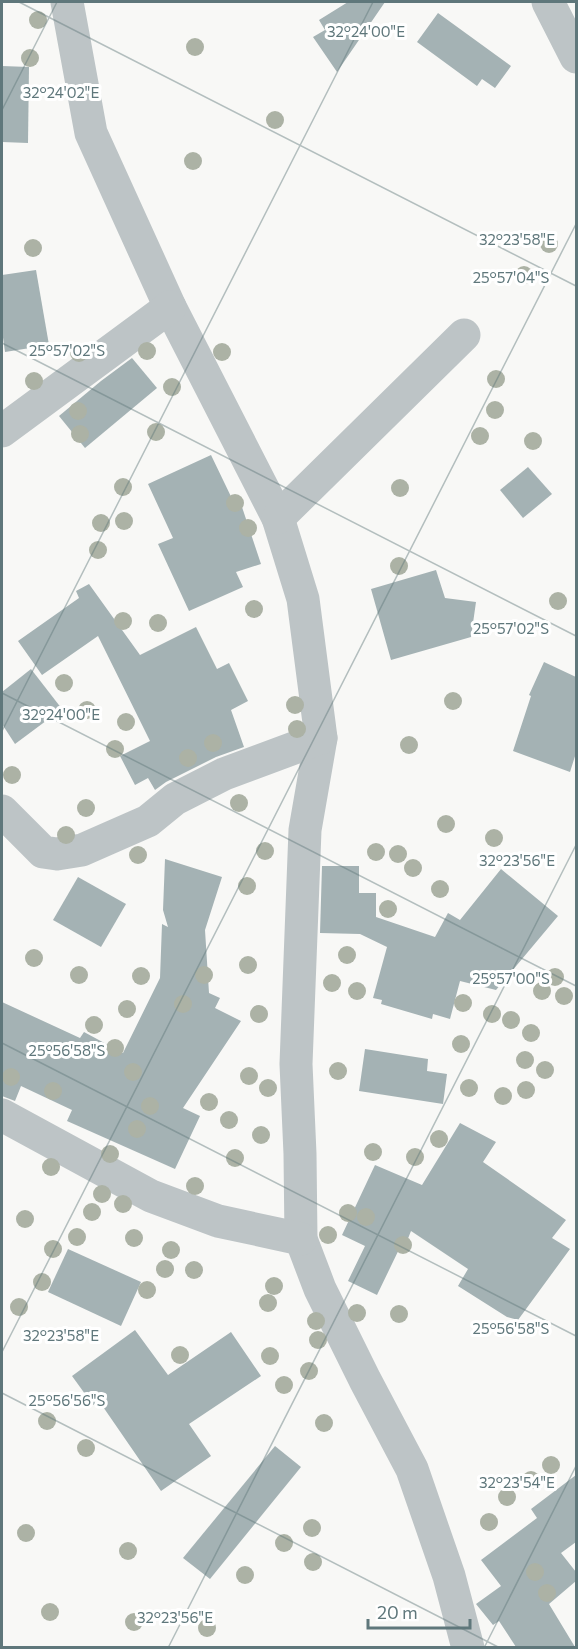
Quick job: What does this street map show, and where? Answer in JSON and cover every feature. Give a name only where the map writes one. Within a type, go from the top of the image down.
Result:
[{"type":"street","points":[[67,2],[90,133],[170,307],[278,518],[303,599],[321,738],[305,830],[296,1064],[301,1239],[320,1289],[364,1380],[412,1469],[449,1576],[468,1647]]},
{"type":"street","points":[[548,2],[576,57]]},
{"type":"street","points":[[2,431],[170,307]]},
{"type":"street","points":[[278,518],[464,335]]},
{"type":"street","points":[[2,811],[43,852],[57,854],[82,850],[148,821],[175,799],[224,774],[321,738]]},
{"type":"street","points":[[2,1115],[151,1196],[218,1221],[301,1239]]},
{"type":"building","points":[[348,2],[385,2],[337,72],[313,37],[325,30],[319,20]]},
{"type":"building","points":[[438,13],[511,66],[495,88],[482,79],[477,86],[417,42]]},
{"type":"building","points":[[2,66],[29,67],[28,143],[2,142]]},
{"type":"building","points":[[36,270],[49,345],[5,352],[2,330],[2,275]]},
{"type":"building","points":[[132,358],[157,388],[85,448],[59,416]]},
{"type":"building","points":[[211,455],[237,509],[242,507],[261,564],[236,572],[243,587],[189,611],[158,544],[173,538],[148,484]]},
{"type":"building","points":[[528,467],[552,494],[523,518],[500,490]]},
{"type":"building","points":[[436,570],[445,598],[476,602],[471,637],[391,660],[371,589]]},
{"type":"building","points":[[89,584],[140,655],[196,627],[217,669],[229,663],[248,701],[231,710],[244,747],[216,757],[166,782],[155,790],[148,778],[135,785],[120,756],[150,741],[98,636],[42,675],[18,641],[79,598],[76,591]]},
{"type":"building","points":[[544,662],[576,677],[576,753],[570,772],[513,751],[531,696],[529,695]]},
{"type":"building","points":[[31,669],[62,709],[15,744],[2,724],[2,692]]},
{"type":"building","points":[[165,859],[222,877],[205,930],[209,993],[220,998],[215,1008],[241,1021],[183,1108],[200,1116],[175,1169],[67,1121],[72,1110],[21,1086],[15,1101],[2,1096],[2,1002],[80,1038],[84,1032],[123,1053],[160,978],[162,924],[168,927],[163,910]]},
{"type":"building","points":[[322,866],[359,866],[359,893],[376,893],[376,917],[435,937],[448,913],[460,920],[501,869],[558,916],[496,990],[460,981],[450,1019],[433,1014],[432,1019],[381,1004],[382,1000],[373,998],[387,947],[360,934],[320,933]]},
{"type":"building","points":[[78,877],[126,904],[101,947],[53,920]]},
{"type":"building","points":[[365,1049],[428,1059],[427,1071],[447,1074],[443,1104],[359,1091]]},
{"type":"building","points":[[460,1123],[496,1142],[483,1162],[566,1220],[552,1238],[570,1249],[518,1320],[507,1317],[458,1286],[468,1269],[411,1231],[407,1241],[404,1239],[377,1295],[348,1281],[365,1246],[342,1235],[375,1165],[422,1185]]},
{"type":"building","points":[[68,1249],[141,1282],[121,1326],[48,1292]]},
{"type":"building","points":[[135,1330],[168,1375],[231,1332],[261,1376],[189,1424],[211,1456],[161,1491],[99,1401],[93,1405],[72,1376]]},
{"type":"building","points":[[275,1446],[301,1467],[210,1579],[183,1558]]},
{"type":"building","points":[[576,1475],[576,1542],[561,1553],[576,1572],[576,1581],[549,1604],[575,1647],[516,1647],[499,1621],[493,1625],[476,1604],[501,1586],[481,1560],[537,1518],[531,1509]]}]
